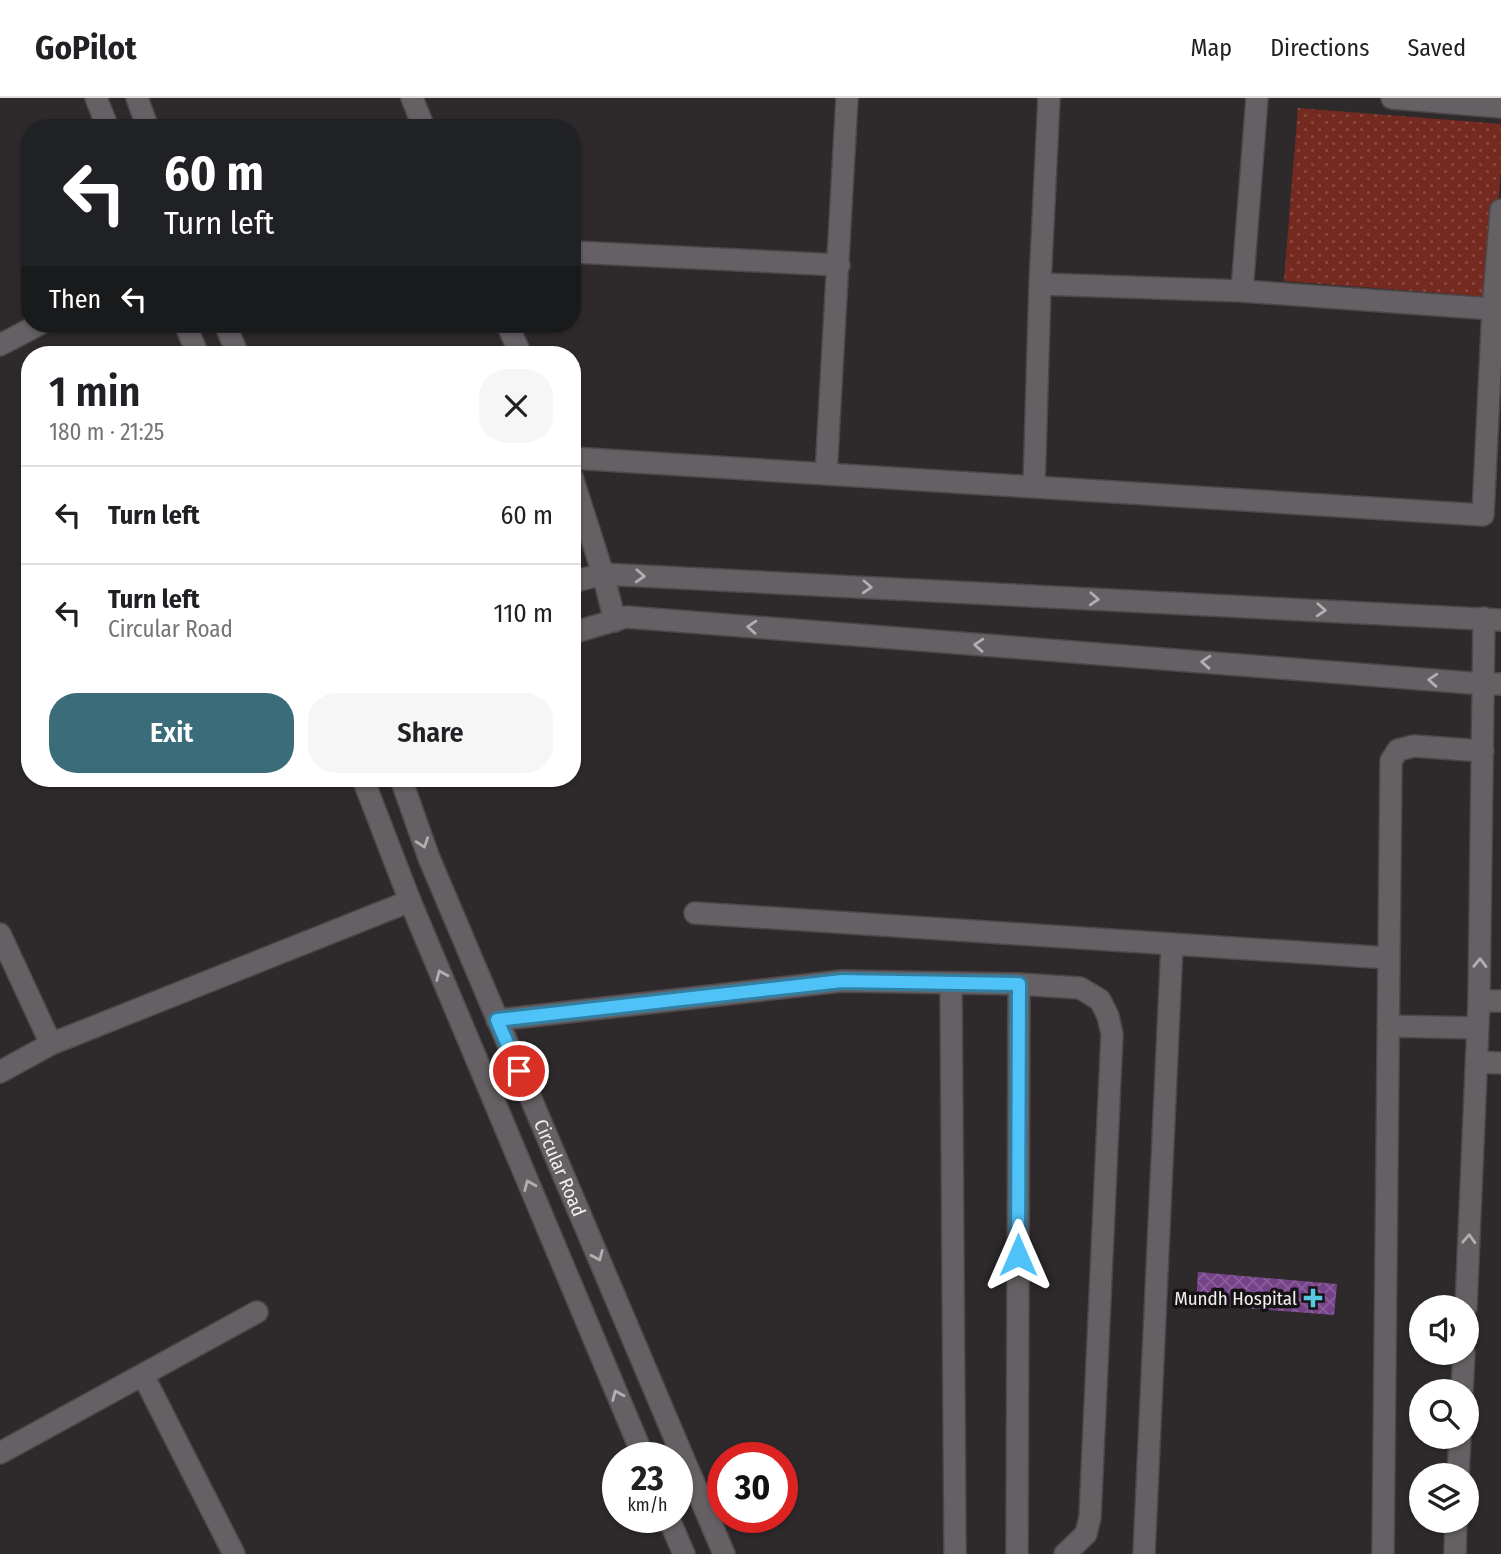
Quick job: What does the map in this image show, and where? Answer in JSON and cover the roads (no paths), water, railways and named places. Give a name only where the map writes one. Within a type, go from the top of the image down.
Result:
[{"type":"street","points":[[96,98],[104,119]]},
{"type":"street","points":[[137,98],[145,119]]},
{"type":"street","points":[[412,98],[420,119]]},
{"type":"street","points":[[826,474],[847,98]]},
{"type":"street","points":[[1034,487],[1049,98]]},
{"type":"street","points":[[1242,291],[1256,98]]},
{"type":"street","points":[[1392,98],[1501,107]]},
{"type":"street","points":[[581,459],[1483,514],[1493,309],[1501,210]]},
{"type":"street","points":[[581,252],[839,265]]},
{"type":"street","points":[[1040,284],[1242,291],[1493,309]]},
{"type":"street","points":[[0,345],[23,333]]},
{"type":"street","points":[[581,505],[615,621]]},
{"type":"street","points":[[581,580],[603,574],[1493,619],[1492,684],[1483,751],[1479,1002],[1467,1295]]},
{"type":"street","points":[[581,630],[625,617],[1492,684]]},
{"type":"street","points":[[1383,1554],[1391,761],[1398,750],[1414,746],[1483,751]]},
{"type":"street","name":"Circular Road","points":[[366,787],[410,901],[636,1442]]},
{"type":"street","name":"Circular Road","points":[[404,787],[429,858],[724,1554]]},
{"type":"street","points":[[0,1072],[51,1044],[410,901]]},
{"type":"street","points":[[695,913],[1389,958]]},
{"type":"street","points":[[0,934],[51,1044]]},
{"type":"street","points":[[1144,1554],[1172,944]]},
{"type":"street","points":[[497,1020],[842,981],[1019,984],[1080,988],[1100,1000],[1108,1016],[1112,1034],[1090,1517],[1086,1534],[1065,1554]]},
{"type":"street","points":[[951,984],[954,1554]]},
{"type":"street","points":[[1017,1554],[1019,984]]},
{"type":"street","points":[[1479,1002],[1501,1001]]},
{"type":"street","points":[[1388,1026],[1478,1028]]},
{"type":"street","points":[[1477,1062],[1501,1063]]},
{"type":"street","points":[[0,1453],[257,1312]]},
{"type":"street","points":[[142,1375],[234,1554]]},
{"type":"street","points":[[675,1533],[684,1554]]},
{"type":"street","points":[[1455,1554],[1456,1533]]},
{"type":"place","name":"Mundh Hospital","points":[[1313,1298]]}]
